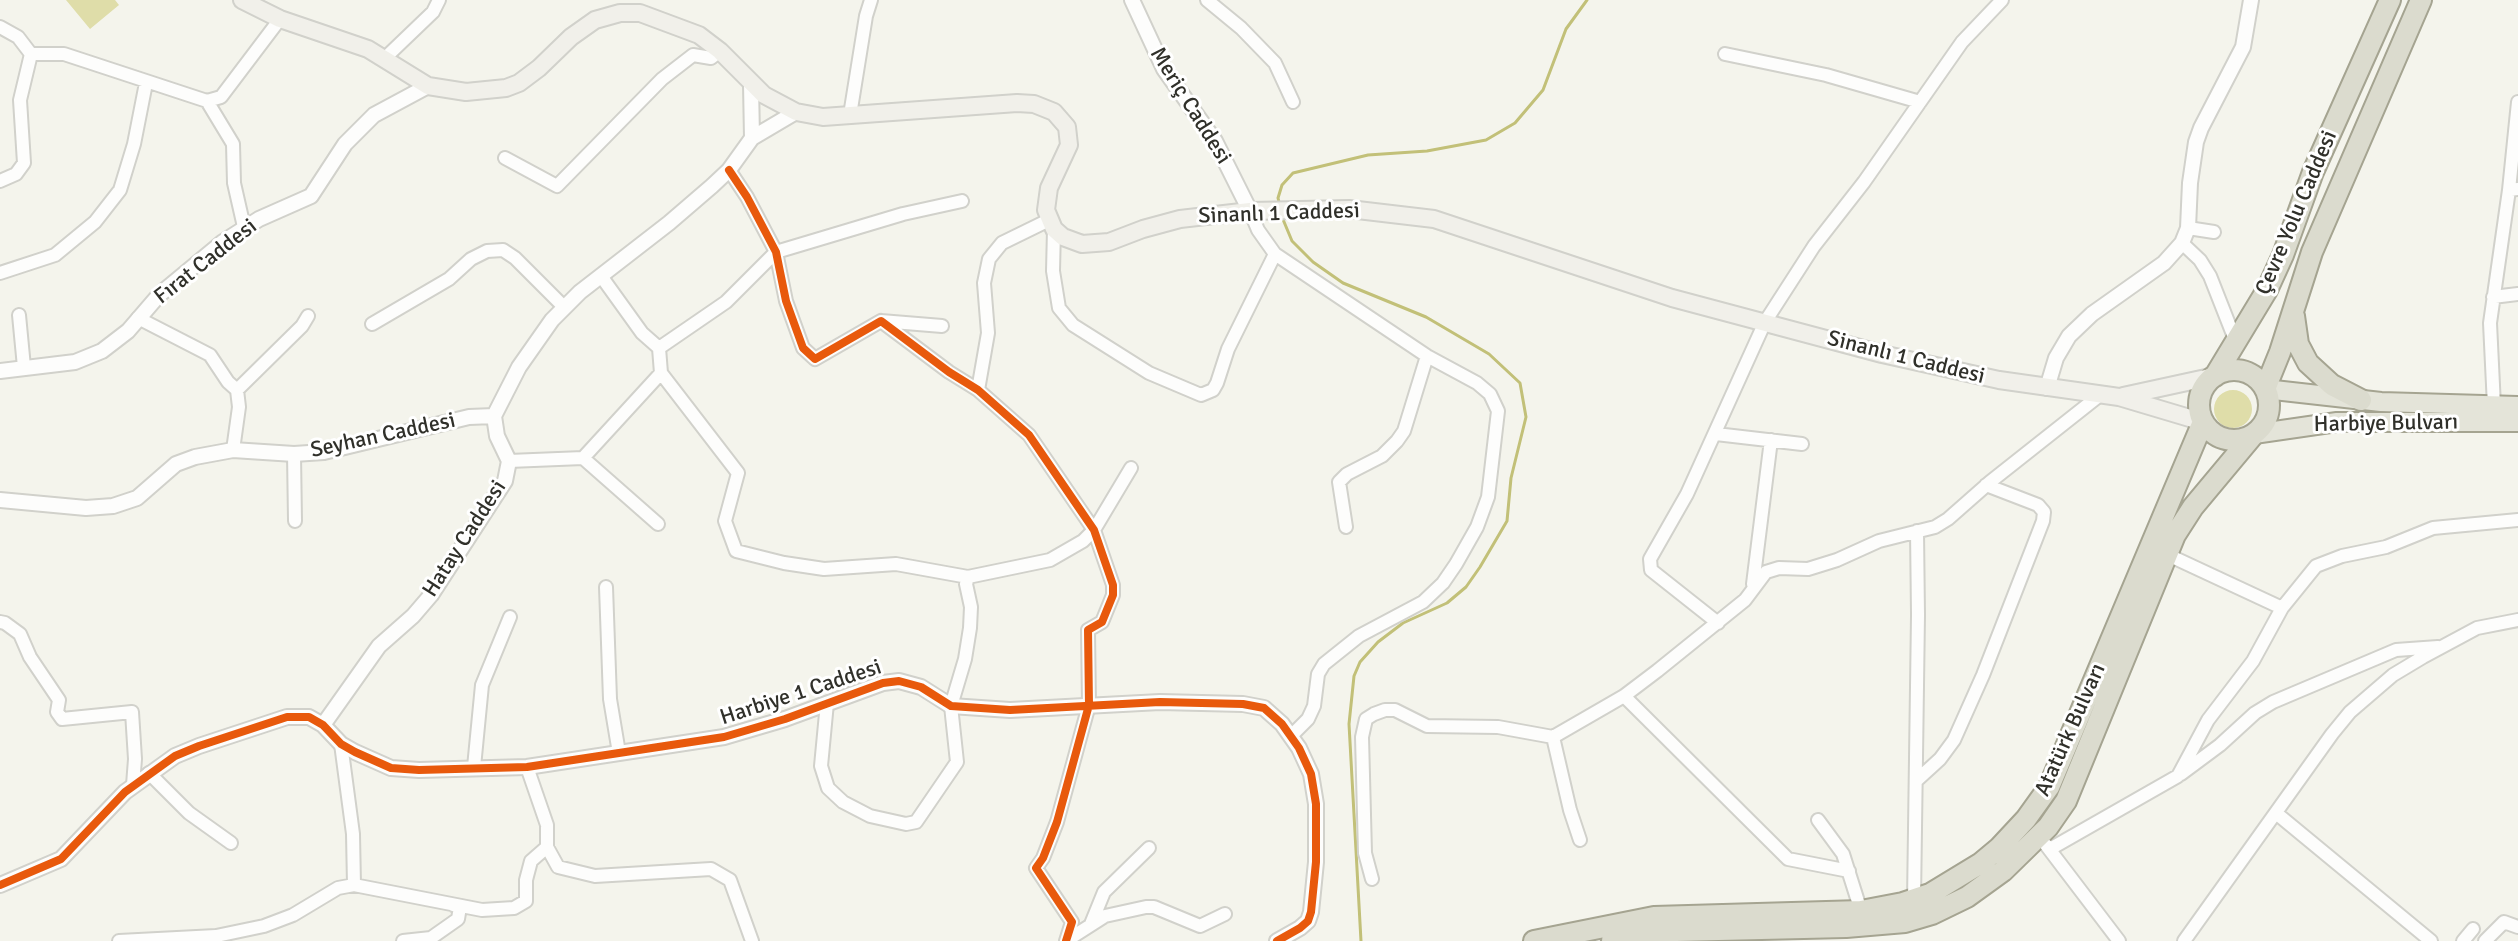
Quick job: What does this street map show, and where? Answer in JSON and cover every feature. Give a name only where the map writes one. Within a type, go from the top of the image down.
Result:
[{"type":"highway","name":"Çevre Yolu Caddesi","points":[[2215,376],[2265,294],[2313,172],[2390,0]]},
{"type":"highway","name":"Çevre Yolu Caddesi","points":[[2265,389],[2312,252],[2421,0]]},
{"type":"highway","points":[[2294,303],[2295,336],[2304,357],[2332,385],[2361,400]]},
{"type":"highway","points":[[2237,371],[2248,374],[2265,389],[2267,418],[2254,434],[2233,440],[2221,438],[2203,422],[2200,412],[2202,392],[2215,376],[2237,371]]},
{"type":"highway","name":"Atatürk Bulvarı","points":[[1618,940],[1676,931],[1782,928],[1914,900],[1941,888],[1981,863],[2009,838],[2040,801],[2068,746],[2134,581],[2203,422]]},
{"type":"highway","name":"Atatürk Bulvarı","points":[[1534,941],[1654,917],[1880,933],[1967,897],[2044,843],[2073,785],[2166,554],[2193,507],[2254,434]]},
{"type":"main road","points":[[242,0],[280,19],[344,40],[385,58],[428,86],[466,92],[506,88],[519,83],[595,20],[620,13],[640,13],[699,35],[720,51],[764,95],[796,112],[823,117],[1034,104],[1054,112],[1067,127],[1069,145],[1046,201],[1051,224]]},
{"type":"main road","name":"Sinanlı 1 Caddesi","points":[[1051,224],[1071,241],[1096,245],[1163,223],[1210,214],[1256,211],[1312,208],[1383,212],[1452,223],[1630,285],[1910,361],[2047,388],[2119,397],[2203,422]]},
{"type":"main road","points":[[2119,397],[2215,376]]},
{"type":"main road","name":"Harbiye Bulvarı","points":[[2265,389],[2361,400],[2518,406]]},
{"type":"main road","name":"Harbiye Bulvarı","points":[[2254,434],[2337,422],[2518,422]]},
{"type":"street","points":[[385,58],[433,12],[439,0]]},
{"type":"street","points":[[850,115],[871,0]]},
{"type":"street","name":"Meriç Caddesi","points":[[1132,0],[1164,69],[1215,141],[1256,211]]},
{"type":"street","points":[[1207,0],[1241,28],[1275,63],[1293,102]]},
{"type":"street","points":[[1718,623],[1651,570],[1649,564],[1716,434],[1743,366],[1765,322],[1814,246],[1864,182],[1962,42],[2002,0]]},
{"type":"street","points":[[2047,388],[2056,358],[2069,336],[2092,314],[2164,263],[2182,243],[2188,228],[2196,142],[2243,47],[2251,0]]},
{"type":"street","points":[[31,54],[64,54],[207,101],[221,97],[280,19]]},
{"type":"street","points":[[0,27],[18,37],[31,54]]},
{"type":"street","points":[[505,158],[557,186],[662,79],[693,55],[711,58],[720,51]]},
{"type":"street","points":[[0,181],[16,174],[24,163],[20,100],[31,54]]},
{"type":"street","points":[[1725,54],[1826,75],[1920,102]]},
{"type":"street","points":[[0,273],[55,255],[95,222],[120,190],[134,144],[146,83]]},
{"type":"street","points":[[751,84],[752,138]]},
{"type":"street","name":"Fırat Caddesi","points":[[0,371],[75,362],[90,357],[115,341],[178,278],[244,227],[311,196],[356,131],[385,108],[428,86]]},
{"type":"street","points":[[207,101],[233,144],[234,183],[244,227]]},
{"type":"street","points":[[2494,406],[2490,323],[2514,190],[2518,102]]},
{"type":"street","points":[[494,416],[519,367],[564,307],[669,223],[729,170],[752,138],[796,112]]},
{"type":"street","points":[[729,170],[776,252],[786,301],[803,348],[815,359],[881,321],[942,326]]},
{"type":"street","points":[[659,348],[726,302],[776,252],[903,214],[962,201]]},
{"type":"street","points":[[1256,211],[1258,230],[1275,254],[1427,356],[1477,383],[1490,394],[1498,411],[1488,497],[1477,527],[1443,583],[1423,602],[1359,636],[1324,664],[1319,671],[1314,706],[1308,719],[1291,736]]},
{"type":"street","points":[[978,390],[988,333],[984,283],[989,259],[1002,243],[1051,224],[1053,271],[1059,308],[1073,325],[1149,373],[1201,395],[1213,390],[1217,383],[1228,349],[1275,254]]},
{"type":"street","points":[[2188,228],[2214,232]]},
{"type":"street","points":[[2182,243],[2200,260],[2210,276],[2236,342]]},
{"type":"street","points":[[372,324],[449,279],[471,259],[487,251],[503,250],[515,258],[564,307]]},
{"type":"street","points":[[601,276],[642,333],[659,348],[661,373],[738,473],[725,521],[736,551],[824,569],[896,564],[968,577],[1050,560],[1083,541],[1094,530],[1131,468]]},
{"type":"street","points":[[2493,297],[2518,294]]},
{"type":"street","points":[[19,315],[24,367]]},
{"type":"street","points":[[237,390],[302,326],[308,316]]},
{"type":"street","points":[[138,318],[210,355],[237,390],[239,407],[233,450]]},
{"type":"street","points":[[881,321],[978,390],[1029,435],[1094,530],[1113,585],[1113,595],[1102,622],[1088,630],[1089,705],[1057,822],[1036,868],[1072,922],[1068,940]]},
{"type":"street","points":[[1346,527],[1339,482],[1347,474],[1382,456],[1404,431],[1427,356]]},
{"type":"street","points":[[583,458],[661,373]]},
{"type":"street","points":[[1372,879],[1364,838],[1362,737],[1366,719],[1385,710],[1395,710],[1427,726],[1498,727],[1553,737],[1624,696],[1745,600],[1766,572],[1779,568],[1808,569],[1879,541],[1935,527],[2100,395]]},
{"type":"street","name":"Seyhan Caddesi","points":[[0,500],[86,508],[113,506],[137,498],[184,460],[233,450],[294,454],[324,452],[469,417],[494,416]]},
{"type":"street","name":"Hatay Caddesi","points":[[323,725],[379,646],[431,595],[505,481],[509,461],[497,436],[494,416]]},
{"type":"street","points":[[1716,434],[1802,444]]},
{"type":"street","points":[[1753,589],[1771,440]]},
{"type":"street","points":[[294,454],[295,521]]},
{"type":"street","points":[[509,461],[583,458],[658,524]]},
{"type":"street","points":[[1917,780],[1940,759],[1960,729],[2043,521],[2044,512],[2038,505],[1986,485]]},
{"type":"street","points":[[2178,776],[2208,720],[2253,661],[2282,608],[2316,566],[2386,547],[2433,528],[2518,520]]},
{"type":"street","points":[[1914,900],[1917,531]]},
{"type":"street","points":[[2166,554],[2282,608]]},
{"type":"street","points":[[827,703],[821,766],[828,788],[843,802],[870,816],[906,824],[916,822],[957,762],[951,706],[965,659],[970,628],[968,577]]},
{"type":"street","points":[[606,587],[610,699],[619,753]]},
{"type":"street","points":[[474,767],[482,685],[510,617]]},
{"type":"street","points":[[2191,939],[2276,813],[2350,712],[2393,675],[2441,647],[2477,628],[2518,620]]},
{"type":"street","points":[[0,622],[20,634],[30,657],[59,700],[57,712],[62,719],[132,712],[133,785]]},
{"type":"street","points":[[2119,941],[2044,843],[2178,776],[2273,702],[2396,650],[2441,647]]},
{"type":"street","name":"Harbiye 1 Caddesi","points":[[323,725],[341,744],[374,762],[391,768],[419,770],[527,767],[735,735],[883,683],[899,681],[921,687],[951,706],[1010,710],[1160,702],[1255,705],[1272,714],[1291,736],[1306,761],[1315,787],[1314,885],[1308,921],[1277,941]]},
{"type":"street","points":[[1624,696],[1788,859],[1849,871]]},
{"type":"street","points":[[0,885],[61,859],[133,785],[185,751],[287,717],[309,717],[323,725]]},
{"type":"street","points":[[1553,737],[1580,840]]},
{"type":"street","points":[[341,744],[353,834],[354,885]]},
{"type":"street","points":[[527,767],[547,825],[547,847],[558,867],[595,876],[711,869],[730,880],[752,941]]},
{"type":"street","points":[[149,773],[189,813],[231,843]]},
{"type":"street","points":[[2276,813],[2431,941]]},
{"type":"street","points":[[1818,820],[1836,842],[1861,911]]},
{"type":"street","points":[[119,941],[216,936],[264,926],[293,915],[338,888],[354,885],[482,910],[514,908],[526,901],[526,880],[531,861],[547,847]]},
{"type":"street","points":[[1091,924],[1104,892],[1149,848]]},
{"type":"street","points":[[403,941],[431,938],[458,919],[460,907],[453,905]]},
{"type":"street","points":[[1068,940],[1105,916],[1154,907],[1200,926],[1225,914]]},
{"type":"street","points":[[2485,941],[2504,922],[2518,927]]},
{"type":"street","points":[[2463,941],[2473,929]]},
{"type":"shaded area","points":[[66,0],[115,0],[119,5],[90,29]]},
{"type":"shaded area","points":[[2233,390],[2247,395],[2252,409],[2247,423],[2233,428],[2219,423],[2214,409],[2219,395]]},
{"type":"waterway","points":[[1280,206],[1278,198],[1282,185],[1293,173],[1368,155],[1427,151],[1486,140],[1515,123],[1543,90],[1566,29],[1587,0]]},
{"type":"waterway","points":[[1282,217],[1292,241],[1313,262],[1343,283],[1426,317],[1489,354],[1520,383],[1526,417],[1511,478],[1507,521],[1480,567],[1466,587],[1447,603],[1403,623],[1378,642],[1360,662],[1354,676],[1349,724],[1361,941]]},
{"type":"cycle path","points":[[729,170],[776,252],[786,301],[803,348],[815,359],[881,321],[978,390],[1029,435],[1094,530],[1113,585],[1113,595],[1102,622],[1088,630],[1089,705],[1057,822],[1036,868],[1072,922],[1066,941]]},
{"type":"cycle path","points":[[0,885],[61,859],[125,792],[175,756],[287,717],[309,717],[323,725],[341,744],[391,768],[527,767],[724,737],[785,719],[883,683],[899,681],[921,687],[951,706],[1010,710],[1160,702],[1243,704],[1264,708],[1282,724],[1299,748],[1311,774],[1316,804],[1316,862],[1311,912],[1308,921],[1300,928],[1277,941]]}]
